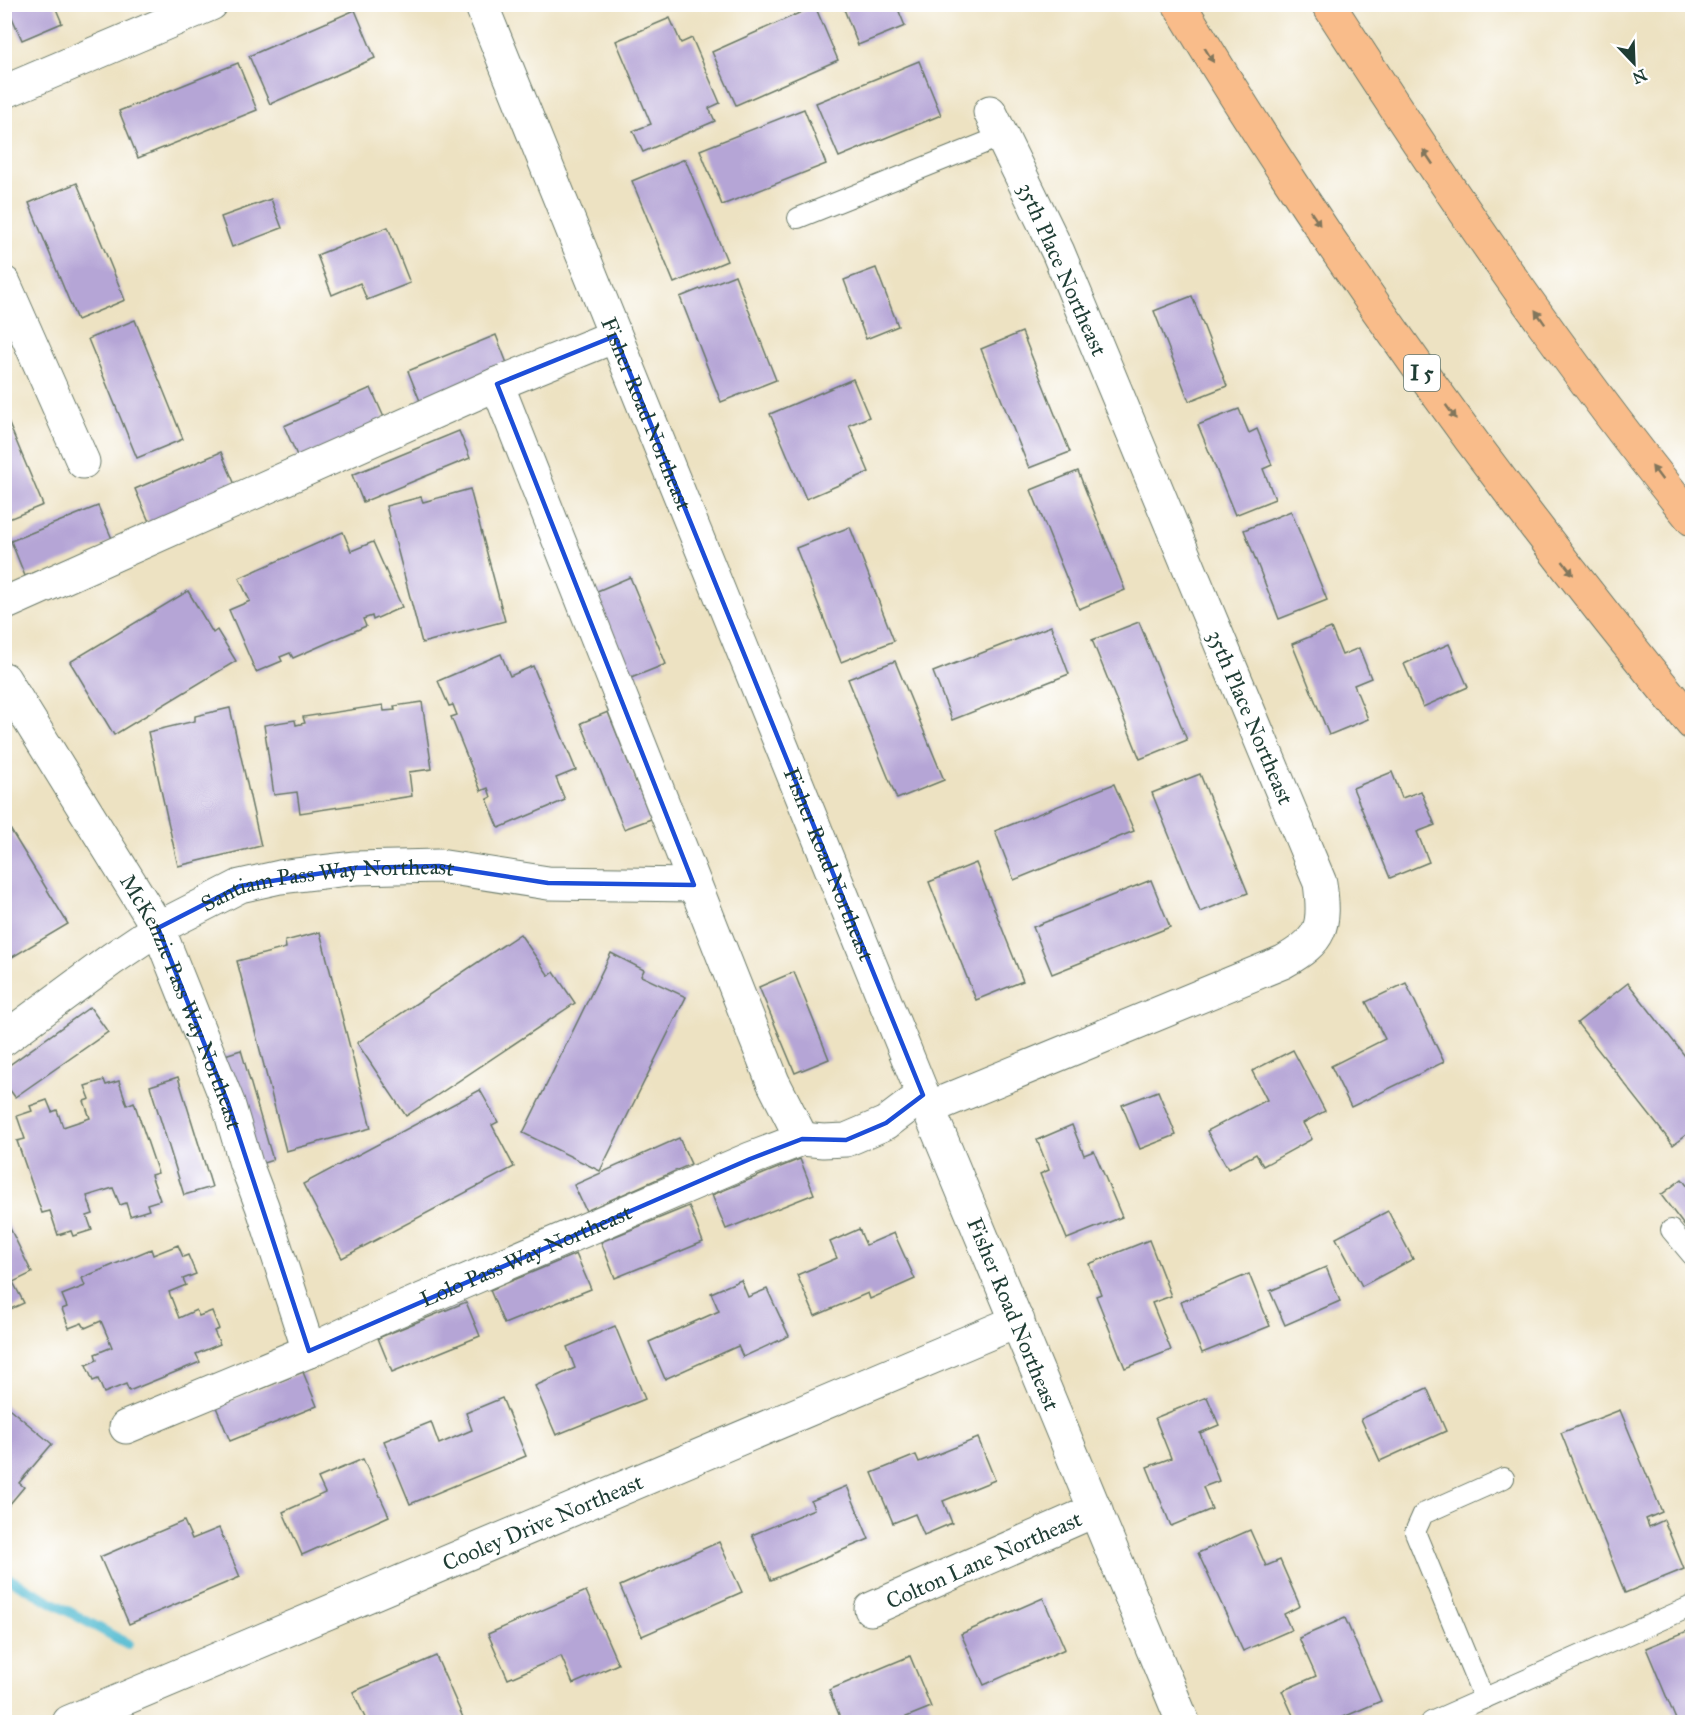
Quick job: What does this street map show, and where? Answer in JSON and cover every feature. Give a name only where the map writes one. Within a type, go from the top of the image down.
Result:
[{"type":"highway","name":"I 5","points":[[1179,4],[1314,218],[1422,372],[1523,510],[1692,723]]},
{"type":"highway","points":[[1329,4],[1441,176],[1543,322],[1692,519]]},
{"type":"street","points":[[4,92],[211,4]]},
{"type":"street","name":"Fisher Road Northeast","points":[[481,4],[926,1101],[1183,1722]]},
{"type":"street","name":"35th Place Northeast","points":[[926,1101],[1283,962],[1306,949],[1318,933],[1324,910],[1320,883],[1058,252],[996,124]]},
{"type":"street","points":[[4,283],[83,462]]},
{"type":"street","points":[[4,604],[497,384],[615,336]]},
{"type":"street","points":[[497,384],[773,1082],[802,1139]]},
{"type":"street","name":"McKenzie Pass Way Northeast","points":[[4,679],[158,928],[228,1103],[246,1164],[309,1351]]},
{"type":"street","name":"Santiam Pass Way Northeast","points":[[4,1039],[158,928],[240,886],[280,877],[355,868],[439,866],[548,883],[694,885]]},
{"type":"street","name":"Lolo Pass Way Northeast","points":[[126,1427],[309,1351],[382,1317],[714,1174],[802,1139],[846,1140],[886,1123],[926,1101]]},
{"type":"street","name":"Cooley Drive Northeast","points":[[69,1722],[1018,1322]]},
{"type":"street","name":"Colton Lane Northeast","points":[[871,1609],[1096,1510]]},
{"type":"lane","points":[[798,218],[996,124]]},
{"type":"lane","points":[[1671,1230],[1692,1255]]},
{"type":"lane","points":[[1484,1699],[1415,1532],[1423,1514],[1504,1478]]},
{"type":"lane","points":[[1431,1722],[1692,1606]]},
{"type":"highlighted area","points":[[615,336],[923,1095],[886,1123],[846,1140],[802,1139],[750,1159],[309,1351],[228,1103],[158,928],[240,886],[355,868],[439,866],[548,883],[694,885],[497,384]]},
{"type":"building","points":[[6,4],[54,4],[62,23],[22,40]]},
{"type":"building","points":[[842,4],[896,4],[905,26],[858,45]]},
{"type":"building","points":[[815,6],[838,60],[736,105],[712,52]]},
{"type":"building","points":[[355,10],[375,58],[270,104],[249,56]]},
{"type":"building","points":[[670,18],[681,43],[692,38],[720,103],[709,108],[715,121],[643,152],[633,131],[651,124],[616,41]]},
{"type":"building","points":[[919,61],[941,115],[839,157],[816,103]]},
{"type":"building","points":[[238,63],[257,110],[138,158],[119,111]]},
{"type":"building","points":[[804,109],[826,164],[722,205],[700,150]]},
{"type":"building","points":[[685,159],[727,261],[674,283],[632,181]]},
{"type":"building","points":[[77,183],[125,300],[77,320],[29,203]]},
{"type":"building","points":[[271,199],[282,228],[232,247],[221,217]]},
{"type":"building","points":[[388,227],[410,283],[367,300],[360,283],[332,295],[317,255]]},
{"type":"building","points":[[876,268],[898,326],[866,339],[844,280]]},
{"type":"building","points":[[735,275],[776,380],[721,402],[680,297]]},
{"type":"building","points":[[1192,296],[1227,386],[1189,401],[1154,311]]},
{"type":"building","points":[[135,320],[183,439],[137,458],[88,339]]},
{"type":"building","points":[[1022,332],[1070,452],[1029,468],[981,349]]},
{"type":"building","points":[[496,335],[510,371],[422,406],[408,371]]},
{"type":"building","points":[[853,379],[869,417],[849,425],[869,472],[806,499],[770,414]]},
{"type":"building","points":[[371,388],[386,422],[299,460],[284,426]]},
{"type":"building","points":[[1239,409],[1249,433],[1257,429],[1272,465],[1263,469],[1275,499],[1235,515],[1198,425]]},
{"type":"building","points":[[4,412],[43,505],[4,521]]},
{"type":"building","points":[[459,431],[470,458],[363,502],[352,475]]},
{"type":"building","points":[[221,452],[236,487],[150,524],[135,489]]},
{"type":"building","points":[[1078,471],[1125,590],[1079,609],[1031,490]]},
{"type":"building","points":[[470,489],[505,621],[422,643],[386,506],[421,497],[423,502]]},
{"type":"building","points":[[98,506],[113,541],[25,576],[11,541]]},
{"type":"building","points":[[1291,511],[1327,600],[1279,619],[1244,530]]},
{"type":"building","points":[[850,527],[894,641],[841,662],[796,548]]},
{"type":"building","points":[[343,532],[351,551],[373,542],[402,607],[373,620],[372,616],[363,619],[366,626],[293,658],[290,653],[280,657],[282,661],[256,672],[229,610],[250,601],[239,578]]},
{"type":"building","points":[[630,577],[666,664],[631,678],[595,592]]},
{"type":"building","points":[[188,591],[213,633],[217,630],[236,661],[114,735],[70,662]]},
{"type":"building","points":[[1139,622],[1187,740],[1140,759],[1092,640]]},
{"type":"building","points":[[1051,626],[1069,674],[952,720],[933,672]]},
{"type":"building","points":[[1331,628],[1342,655],[1359,648],[1371,678],[1354,685],[1368,719],[1329,735],[1292,644]]},
{"type":"building","points":[[1449,644],[1468,687],[1423,707],[1404,664]]},
{"type":"building","points":[[501,654],[510,676],[533,666],[576,770],[556,778],[565,800],[499,828],[487,799],[491,797],[488,788],[481,791],[451,717],[457,715],[453,705],[449,706],[438,681]]},
{"type":"building","points":[[895,661],[944,780],[897,799],[848,679]]},
{"type":"building","points":[[422,702],[432,769],[409,772],[412,796],[300,813],[297,792],[274,795],[264,725],[295,720],[296,725],[305,723],[303,717],[383,705],[384,711],[395,710],[394,706]]},
{"type":"building","points":[[230,708],[261,846],[178,866],[148,732],[195,721],[195,716]]},
{"type":"building","points":[[608,712],[651,819],[624,829],[581,723]]},
{"type":"building","points":[[1392,772],[1402,798],[1421,791],[1435,825],[1417,832],[1429,862],[1390,878],[1353,788]]},
{"type":"building","points":[[1200,774],[1248,893],[1200,912],[1152,793]]},
{"type":"building","points":[[1114,784],[1134,831],[1014,880],[995,831]]},
{"type":"building","points":[[4,819],[68,924],[4,962]]},
{"type":"building","points":[[976,863],[1023,981],[976,1000],[929,882]]},
{"type":"building","points":[[1151,880],[1170,927],[1052,974],[1033,927]]},
{"type":"building","points":[[320,932],[371,1128],[286,1151],[237,961],[286,948],[285,941]]},
{"type":"building","points":[[520,934],[549,976],[554,972],[575,1003],[406,1116],[357,1043]]},
{"type":"building","points":[[611,953],[644,970],[641,976],[686,997],[600,1171],[523,1133]]},
{"type":"building","points":[[794,972],[829,1059],[795,1073],[759,987]]},
{"type":"building","points":[[1406,983],[1444,1062],[1351,1107],[1331,1066],[1385,1039],[1366,1002]]},
{"type":"building","points":[[1628,983],[1692,1065],[1692,1130],[1673,1145],[1577,1023]]},
{"type":"building","points":[[90,1007],[108,1032],[15,1097],[4,1082],[4,1069]]},
{"type":"building","points":[[241,1050],[273,1160],[244,1169],[212,1059]]},
{"type":"building","points":[[1293,1050],[1325,1111],[1303,1123],[1312,1139],[1263,1166],[1256,1154],[1228,1169],[1207,1131],[1267,1100],[1252,1071]]},
{"type":"building","points":[[178,1077],[212,1187],[184,1195],[150,1086]]},
{"type":"building","points":[[104,1080],[106,1085],[119,1081],[127,1105],[134,1102],[158,1173],[151,1175],[160,1200],[147,1204],[149,1210],[130,1216],[126,1203],[120,1205],[113,1188],[87,1196],[93,1214],[87,1216],[92,1230],[73,1236],[71,1231],[58,1235],[50,1211],[42,1213],[17,1141],[25,1139],[17,1116],[32,1111],[30,1106],[47,1100],[52,1112],[57,1110],[63,1127],[90,1118],[84,1101],[90,1099],[85,1086]]},
{"type":"building","points":[[480,1090],[498,1122],[492,1125],[514,1167],[342,1258],[303,1184]]},
{"type":"building","points":[[1158,1091],[1176,1135],[1140,1149],[1122,1105]]},
{"type":"building","points":[[1072,1125],[1084,1155],[1094,1151],[1122,1217],[1067,1239],[1040,1174],[1049,1170],[1037,1140]]},
{"type":"building","points":[[679,1138],[691,1164],[586,1211],[574,1185]]},
{"type":"building","points":[[800,1159],[814,1194],[726,1229],[712,1195]]},
{"type":"building","points":[[1682,1179],[1692,1192],[1692,1236],[1661,1195]]},
{"type":"building","points":[[689,1206],[703,1242],[615,1278],[601,1242]]},
{"type":"building","points":[[1388,1211],[1413,1259],[1362,1286],[1336,1238]]},
{"type":"building","points":[[4,1216],[32,1273],[13,1282],[24,1303],[4,1312]]},
{"type":"building","points":[[859,1229],[866,1245],[894,1233],[915,1279],[870,1299],[868,1293],[815,1316],[797,1275],[837,1258],[830,1242]]},
{"type":"building","points":[[1149,1240],[1171,1296],[1152,1303],[1171,1350],[1125,1368],[1096,1296],[1101,1294],[1089,1264]]},
{"type":"building","points":[[178,1245],[183,1257],[188,1255],[196,1274],[183,1279],[186,1285],[169,1292],[179,1318],[196,1310],[199,1316],[212,1311],[219,1329],[214,1331],[220,1344],[196,1354],[200,1362],[129,1391],[126,1384],[104,1393],[98,1379],[93,1381],[86,1365],[97,1360],[95,1354],[112,1347],[101,1321],[85,1328],[82,1323],[69,1328],[62,1309],[67,1307],[62,1295],[85,1286],[82,1278],[151,1249],[153,1255]]},
{"type":"building","points":[[576,1254],[591,1289],[504,1324],[490,1290]]},
{"type":"building","points":[[1326,1267],[1340,1301],[1285,1325],[1270,1291]]},
{"type":"building","points":[[1249,1274],[1270,1326],[1202,1353],[1181,1302]]},
{"type":"building","points":[[741,1280],[748,1297],[767,1289],[789,1336],[743,1357],[738,1346],[665,1379],[649,1342],[719,1311],[711,1293]]},
{"type":"building","points":[[466,1302],[480,1336],[392,1372],[378,1338]]},
{"type":"building","points":[[615,1326],[645,1399],[556,1435],[535,1386],[575,1368],[567,1347]]},
{"type":"building","points":[[303,1372],[317,1406],[230,1441],[216,1407]]},
{"type":"building","points":[[1427,1388],[1446,1431],[1380,1461],[1361,1419]]},
{"type":"building","points":[[1207,1397],[1219,1425],[1200,1433],[1219,1481],[1203,1487],[1212,1509],[1171,1526],[1147,1467],[1171,1458],[1155,1418]]},
{"type":"building","points":[[502,1398],[526,1456],[410,1504],[384,1441],[431,1422],[439,1444],[472,1430],[466,1413]]},
{"type":"building","points":[[4,1404],[52,1444],[19,1483],[24,1487],[4,1511]]},
{"type":"building","points":[[1620,1410],[1662,1512],[1646,1519],[1649,1527],[1664,1520],[1684,1569],[1625,1593],[1561,1433]]},
{"type":"building","points":[[978,1438],[995,1480],[943,1501],[952,1523],[924,1535],[915,1514],[893,1523],[872,1473],[916,1455],[919,1462]]},
{"type":"building","points":[[363,1459],[389,1516],[302,1555],[283,1512],[325,1493],[318,1478]]},
{"type":"building","points":[[847,1486],[869,1539],[771,1580],[752,1535],[814,1509],[811,1501]]},
{"type":"building","points":[[184,1521],[192,1539],[219,1528],[240,1577],[129,1624],[100,1557]]},
{"type":"building","points":[[1250,1530],[1266,1566],[1280,1560],[1300,1606],[1284,1614],[1291,1630],[1243,1651],[1198,1553]]},
{"type":"building","points":[[719,1542],[742,1592],[642,1636],[620,1586]]},
{"type":"building","points":[[586,1591],[618,1664],[573,1684],[561,1656],[508,1679],[488,1634]]},
{"type":"building","points":[[1043,1598],[1065,1649],[984,1685],[961,1634]]},
{"type":"building","points":[[1345,1618],[1381,1701],[1332,1722],[1296,1722],[1282,1691],[1316,1676],[1299,1638]]},
{"type":"building","points":[[1692,1629],[1692,1722],[1677,1722],[1646,1648]]},
{"type":"building","points":[[436,1656],[465,1722],[367,1722],[353,1692]]},
{"type":"building","points":[[910,1656],[931,1707],[894,1722],[842,1722],[829,1690]]},
{"type":"waterway","points":[[4,1576],[128,1644]]}]
